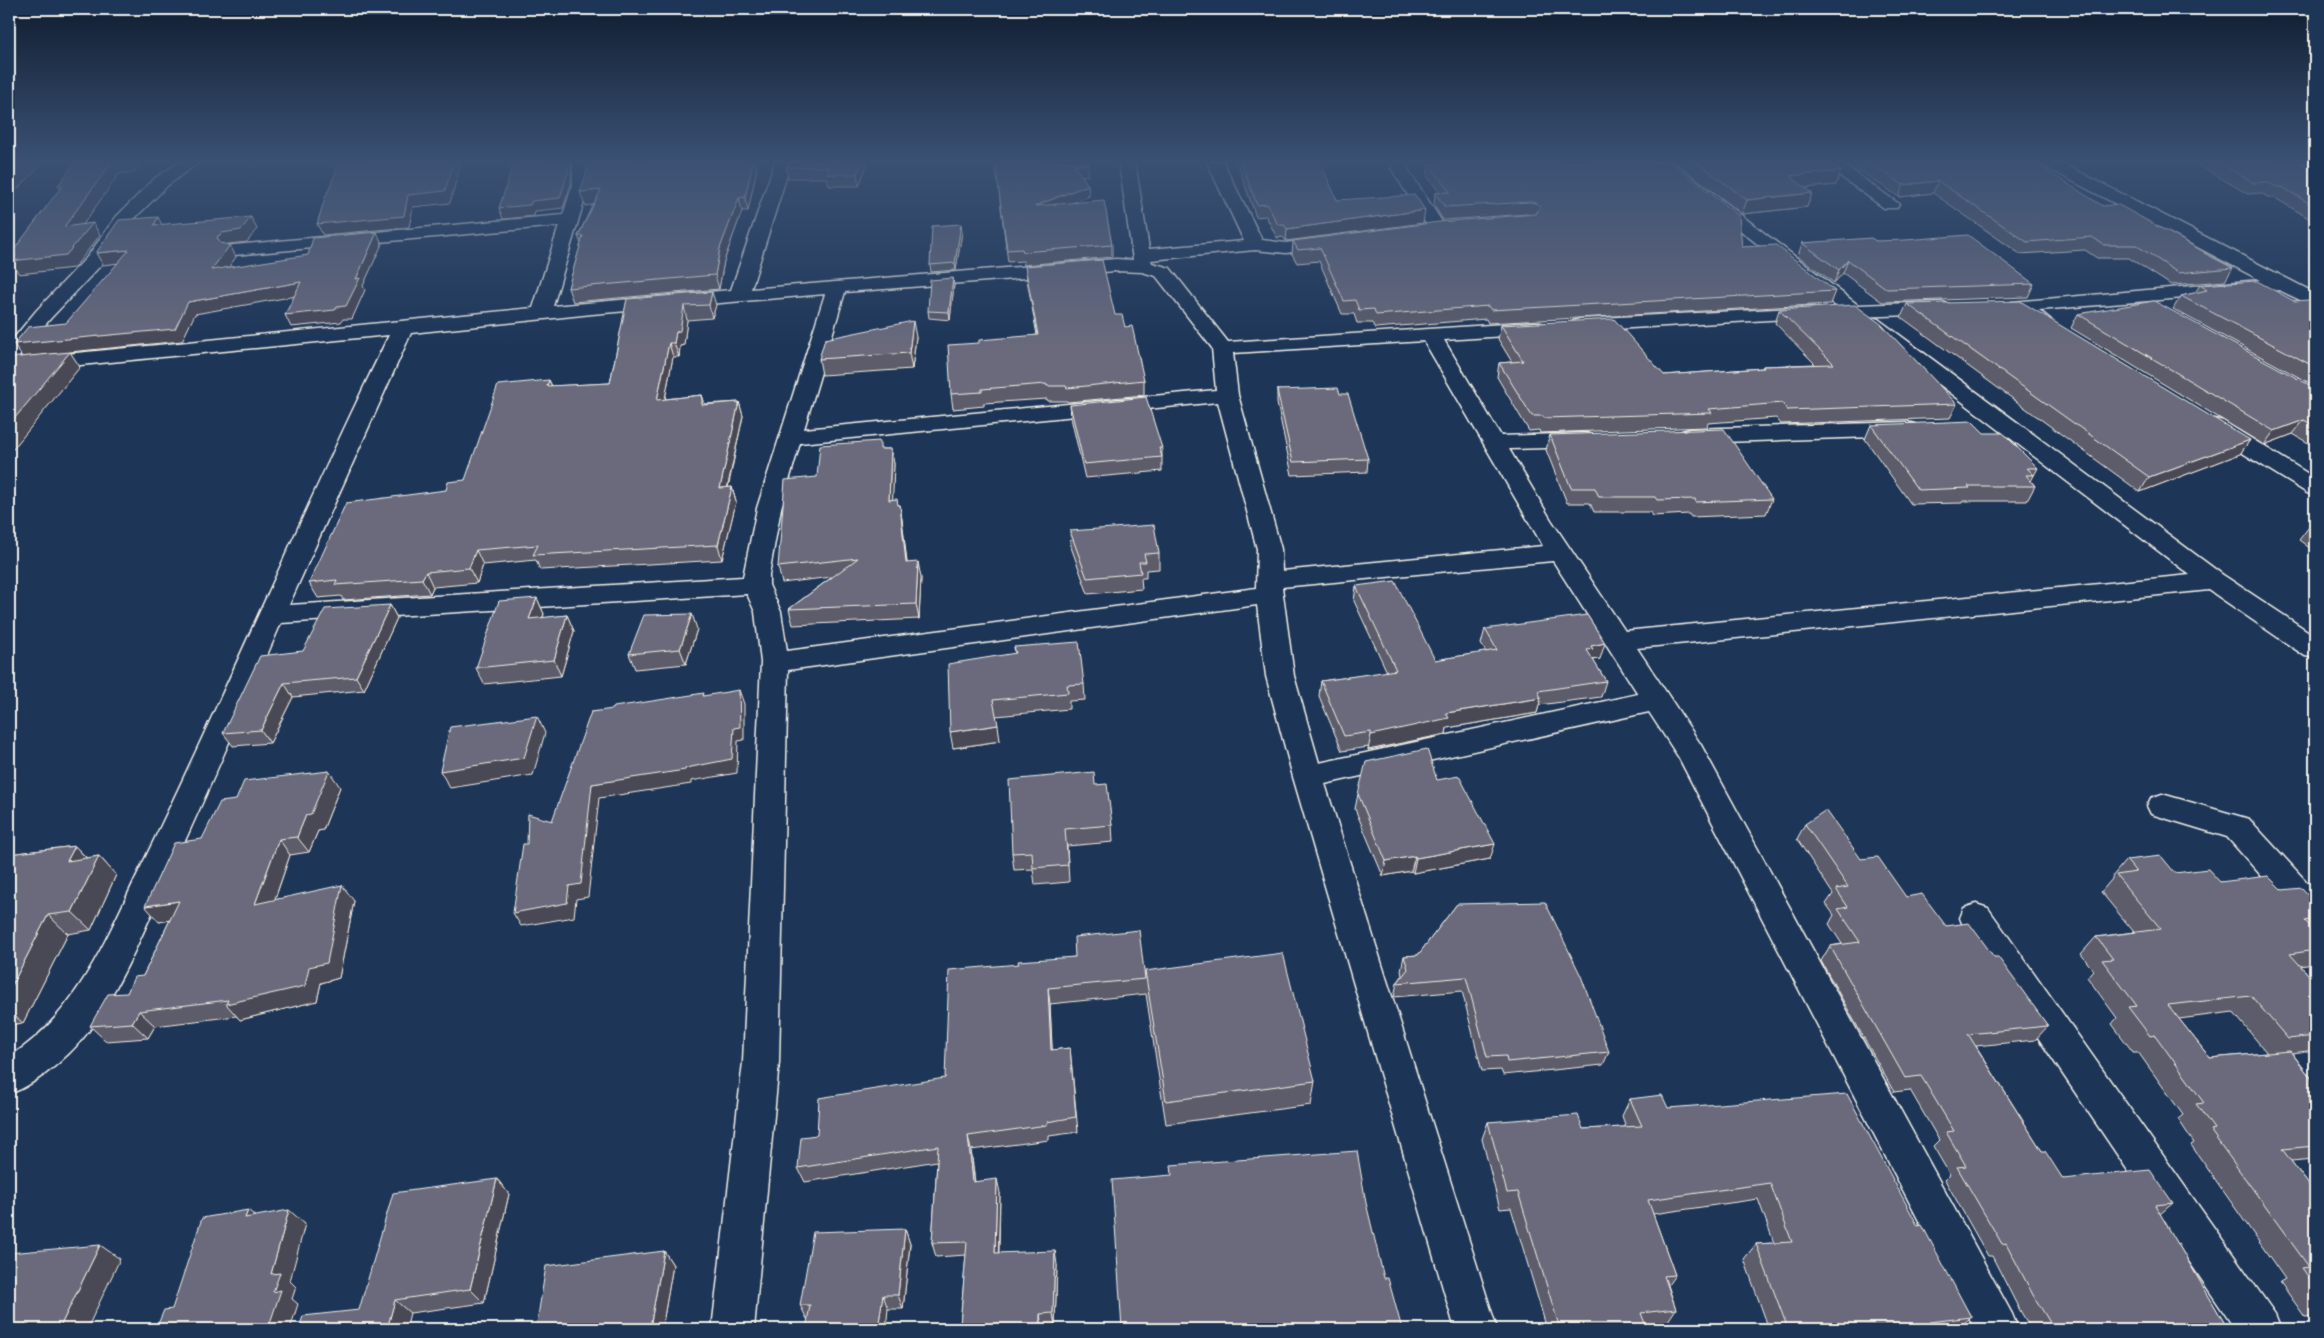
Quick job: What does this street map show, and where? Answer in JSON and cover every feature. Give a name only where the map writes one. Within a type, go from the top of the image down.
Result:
[{"type":"street","points":[[9,357],[44,315],[94,261],[120,224]]},
{"type":"street","points":[[234,250],[520,224]]},
{"type":"street","points":[[540,313],[569,224]]},
{"type":"street","points":[[739,295],[762,224]]},
{"type":"street","points":[[1136,224],[1142,261]]},
{"type":"street","points":[[1245,224],[1255,246]]},
{"type":"street","points":[[1435,224],[1437,228]]},
{"type":"street","points":[[1742,224],[1854,311],[2010,425],[2214,580],[2315,649]]},
{"type":"street","points":[[2167,224],[2315,301]]},
{"type":"street","points":[[1418,231],[1455,227]]},
{"type":"street","points":[[9,366],[540,313],[1116,265],[1255,246],[1286,248],[1342,240]]},
{"type":"street","points":[[1142,261],[1163,272],[1222,348],[1227,396],[1269,549],[1269,588],[1280,676],[1308,778],[1476,1329]]},
{"type":"street","points":[[2060,331],[2008,306],[2281,284]]},
{"type":"street","points":[[733,1329],[761,1062],[776,662],[768,612],[756,585],[769,508],[837,287]]},
{"type":"street","points":[[2130,296],[2164,314]]},
{"type":"street","points":[[1222,348],[1430,334],[1854,311],[1960,308]]},
{"type":"street","points":[[9,1077],[41,1057],[82,1013],[112,962],[182,815],[403,328]]},
{"type":"street","points":[[1430,334],[1560,552],[1691,753],[1997,1329]]},
{"type":"street","points":[[792,437],[1227,396]]},
{"type":"street","points":[[2202,418],[2315,488]]},
{"type":"street","points":[[1970,426],[2010,425]]},
{"type":"street","points":[[1672,437],[1930,428]]},
{"type":"street","points":[[1494,443],[1603,439]]},
{"type":"street","points":[[776,662],[1269,588],[1560,552]]},
{"type":"street","points":[[1618,641],[2214,580]]},
{"type":"street","points":[[272,615],[756,585]]},
{"type":"street","points":[[1308,778],[1657,700]]},
{"type":"street","points":[[2162,806],[2238,828],[2315,913]]},
{"type":"street","points":[[1976,918],[2260,1329]]},
{"type":"building","points":[[33,224],[66,224],[64,227],[92,224],[66,255],[11,261],[16,255],[10,255]]},
{"type":"building","points":[[116,224],[245,224],[241,230],[222,233],[217,237],[220,243],[230,245],[211,270],[308,255],[313,238],[377,232],[356,279],[360,278],[346,306],[337,307],[335,310],[285,315],[301,282],[188,302],[175,329],[14,344],[28,327],[66,323],[129,250],[96,253]]},
{"type":"building","points":[[584,224],[729,224],[720,248],[715,275],[568,288],[583,236],[578,236]]},
{"type":"building","points":[[961,224],[955,263],[930,265],[932,226]]},
{"type":"building","points":[[1004,224],[1108,224],[1112,245],[1023,252],[1022,249],[1007,250]]},
{"type":"building","points":[[1320,224],[1287,229],[1284,225],[1278,225]]},
{"type":"building","points":[[1420,224],[1740,224],[1742,247],[1776,245],[1835,291],[1491,310],[1488,306],[1376,315],[1374,309],[1359,310],[1355,300],[1344,301],[1320,248],[1298,250],[1293,241]]},
{"type":"building","points":[[2001,224],[2154,224],[2233,268],[2178,273],[2136,245],[2104,245],[2092,237],[2027,242]]},
{"type":"building","points":[[1968,235],[2034,284],[1887,289],[1848,260],[1839,270],[1802,243],[1871,238],[1876,241],[1905,240]]},
{"type":"building","points":[[1102,260],[1115,315],[1122,315],[1125,327],[1132,326],[1144,380],[1067,388],[1066,386],[1047,386],[1046,384],[982,389],[982,392],[951,394],[948,345],[979,343],[979,340],[1038,335],[1025,266]]},
{"type":"building","points":[[953,278],[949,312],[928,311],[930,280]]},
{"type":"building","points":[[2257,281],[2294,301],[2308,300],[2315,304],[2315,367],[2181,296],[2207,290],[2200,285]]},
{"type":"building","points":[[712,292],[709,305],[684,306],[680,331],[676,332],[674,343],[669,343],[657,400],[702,395],[702,405],[739,402],[720,488],[732,487],[718,545],[533,555],[538,545],[476,550],[469,568],[426,572],[422,579],[335,585],[337,580],[309,583],[346,503],[446,490],[448,482],[465,480],[498,385],[549,380],[547,386],[610,383],[627,299]]},
{"type":"building","points":[[2020,301],[2250,440],[2149,477],[1907,304]]},
{"type":"building","points":[[2154,301],[2315,388],[2315,426],[2304,420],[2274,431],[2078,314]]},
{"type":"building","points":[[1855,305],[1881,324],[1957,404],[1787,410],[1782,403],[1709,409],[1712,413],[1544,418],[1543,416],[1532,416],[1499,363],[1523,361],[1501,325],[1614,319],[1664,375],[1764,368],[1763,366],[1834,364],[1779,310]]},
{"type":"building","points":[[913,321],[909,353],[819,359],[825,339]]},
{"type":"building","points":[[70,352],[9,425],[9,358]]},
{"type":"building","points":[[1338,388],[1340,394],[1348,394],[1368,459],[1293,462],[1277,390]]},
{"type":"building","points":[[1146,397],[1162,448],[1159,448],[1162,457],[1084,464],[1070,405]]},
{"type":"building","points":[[1972,421],[1984,433],[2003,433],[2038,468],[2027,468],[2034,475],[2026,475],[2035,486],[1968,486],[1970,488],[1918,490],[1871,425]]},
{"type":"building","points":[[1724,429],[1772,499],[1696,502],[1695,499],[1657,500],[1655,497],[1599,497],[1595,488],[1571,488],[1550,435]]},
{"type":"building","points":[[880,441],[880,449],[891,449],[889,500],[897,499],[898,505],[900,505],[906,563],[918,562],[916,604],[789,609],[858,558],[778,567],[785,480],[817,477],[820,445]]},
{"type":"building","points":[[1154,525],[1159,553],[1144,554],[1146,562],[1139,562],[1141,573],[1087,578],[1070,531]]},
{"type":"building","points":[[1395,581],[1435,660],[1497,650],[1485,629],[1587,615],[1605,643],[1591,646],[1593,649],[1587,650],[1606,681],[1538,691],[1541,698],[1446,713],[1449,718],[1371,735],[1371,732],[1344,736],[1321,681],[1396,670],[1356,586]]},
{"type":"building","points":[[537,598],[529,619],[567,615],[554,660],[476,668],[499,601]]},
{"type":"building","points":[[390,605],[356,677],[284,683],[261,730],[223,733],[260,656],[303,651],[325,609]]},
{"type":"building","points":[[692,614],[680,649],[629,654],[644,615]]},
{"type":"building","points":[[1079,642],[1084,684],[1067,685],[1068,693],[993,700],[998,725],[950,732],[948,664],[1016,653],[1014,647]]},
{"type":"building","points":[[739,690],[740,727],[734,728],[732,759],[686,768],[685,770],[592,784],[581,884],[569,886],[567,903],[513,913],[523,844],[527,844],[528,814],[552,821],[591,712],[704,693],[703,696]]},
{"type":"building","points":[[537,716],[524,758],[440,771],[450,727]]},
{"type":"building","points":[[1427,749],[1437,780],[1459,776],[1495,844],[1416,858],[1415,856],[1386,861],[1358,794],[1366,762]]},
{"type":"building","points":[[329,771],[311,814],[306,815],[297,837],[279,839],[255,904],[342,885],[327,963],[309,967],[305,986],[226,1004],[228,1000],[139,1011],[132,1023],[90,1026],[108,994],[127,993],[134,977],[143,976],[179,901],[145,906],[174,843],[202,839],[220,802],[236,800],[244,781]]},
{"type":"building","points":[[1094,772],[1095,785],[1107,784],[1112,825],[1065,829],[1068,865],[1033,868],[1032,852],[1012,853],[1009,780]]},
{"type":"building","points":[[1826,810],[1861,859],[1878,857],[1906,897],[1922,894],[1946,926],[1969,923],[1994,957],[1998,957],[2048,1026],[1968,1034],[2042,1151],[2045,1151],[2063,1179],[2150,1170],[2173,1203],[2155,1205],[2228,1329],[2054,1329],[2033,1295],[2006,1243],[2002,1244],[1957,1167],[1966,1166],[1946,1132],[1954,1131],[1921,1076],[1905,1078],[1830,946],[1860,942],[1838,909],[1848,907],[1836,889],[1848,887],[1805,824]]},
{"type":"building","points":[[75,846],[67,861],[99,856],[72,912],[48,915],[9,991],[9,854]]},
{"type":"building","points":[[2161,856],[2175,873],[2208,869],[2220,882],[2268,876],[2282,890],[2302,888],[2315,902],[2315,919],[2305,921],[2315,931],[2315,950],[2290,954],[2315,982],[2315,1036],[2288,1039],[2251,996],[2168,1005],[2210,1058],[2290,1051],[2315,1083],[2315,1146],[2282,1149],[2315,1193],[2315,1286],[2302,1268],[2309,1267],[2210,1130],[2214,1129],[2196,1104],[2204,1103],[2155,1035],[2150,1036],[2128,1007],[2137,1006],[2102,960],[2113,959],[2096,937],[2161,929],[2116,875],[2136,872],[2126,860]]},
{"type":"building","points":[[1545,902],[1581,976],[1609,1052],[1507,1062],[1506,1056],[1487,1057],[1466,977],[1397,983],[1408,969],[1404,956],[1418,955],[1457,904]]},
{"type":"building","points":[[1139,930],[1145,979],[1048,988],[1051,1050],[1070,1048],[1076,1117],[1047,1122],[1047,1125],[968,1136],[973,1182],[997,1179],[995,1253],[1055,1251],[1053,1313],[1040,1314],[1040,1329],[947,1329],[947,1325],[960,1325],[967,1242],[932,1243],[938,1146],[798,1168],[801,1137],[817,1135],[819,1098],[945,1078],[949,970],[1019,964],[1018,961],[1075,957],[1074,937]]},
{"type":"building","points":[[1283,953],[1315,1081],[1166,1101],[1145,971]]},
{"type":"building","points":[[1847,1094],[1918,1226],[1922,1225],[1971,1317],[1930,1322],[1933,1329],[1788,1329],[1756,1244],[1792,1242],[1770,1183],[1648,1200],[1675,1275],[1664,1276],[1676,1309],[1641,1313],[1647,1329],[1560,1329],[1518,1192],[1507,1193],[1488,1122],[1578,1115],[1583,1129],[1642,1126],[1630,1099],[1662,1095],[1668,1108]]},
{"type":"building","points":[[1357,1151],[1366,1203],[1384,1278],[1388,1278],[1402,1329],[1122,1329],[1112,1180],[1172,1175],[1171,1165]]},
{"type":"building","points":[[497,1179],[470,1289],[395,1300],[387,1329],[299,1329],[303,1316],[359,1310],[393,1193]]},
{"type":"building","points":[[248,1210],[245,1218],[289,1210],[271,1274],[280,1273],[273,1292],[281,1290],[268,1329],[156,1329],[164,1310],[172,1309],[202,1218]]},
{"type":"building","points":[[905,1229],[898,1295],[883,1295],[878,1329],[806,1329],[810,1305],[800,1305],[813,1232]]},
{"type":"building","points":[[100,1245],[59,1329],[9,1329],[9,1253]]},
{"type":"building","points":[[664,1251],[650,1327],[627,1329],[536,1329],[546,1266]]}]
